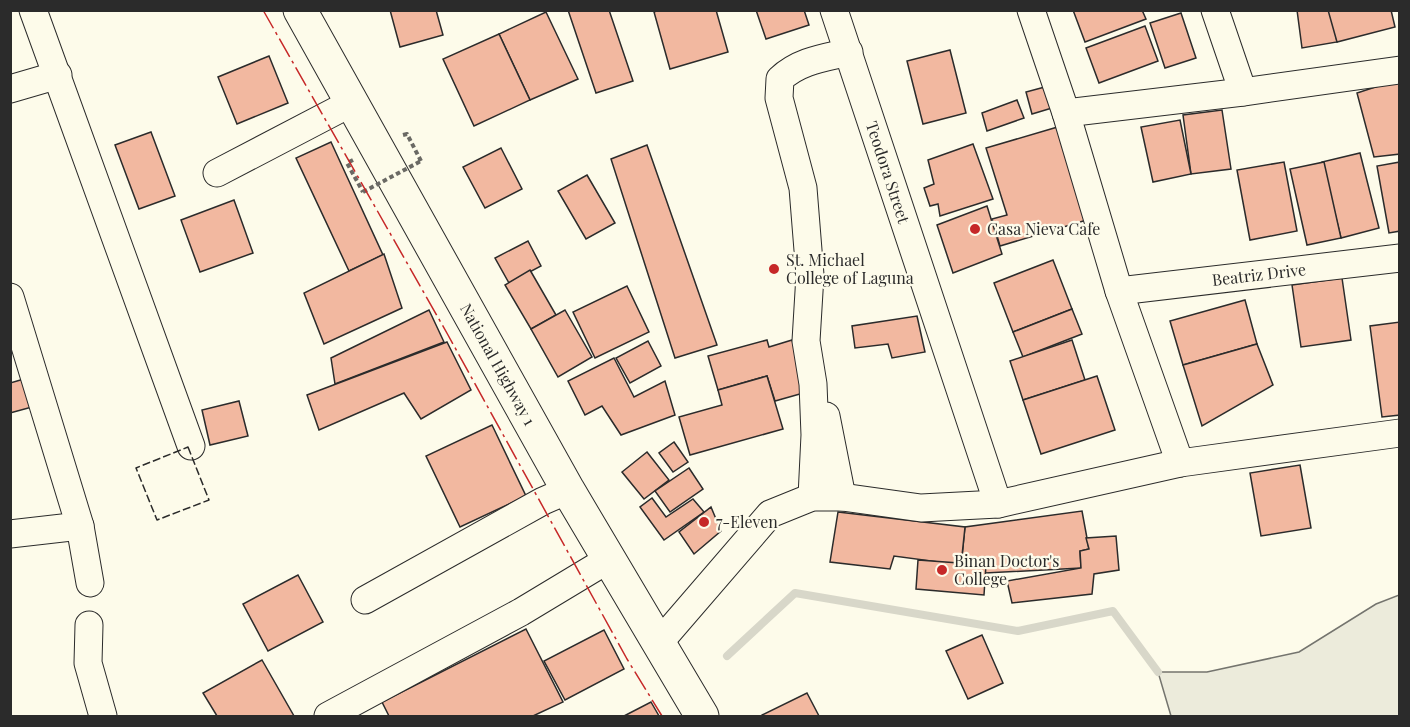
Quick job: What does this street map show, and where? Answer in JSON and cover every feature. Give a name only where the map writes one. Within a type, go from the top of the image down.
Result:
[{"type":"highway","name":"National Highway 1","points":[[300,10],[568,490],[702,717]]},
{"type":"street","points":[[33,10],[191,446]]},
{"type":"street","name":"Teodora Street","points":[[834,10],[998,504]]},
{"type":"street","points":[[1031,10],[1066,113],[1119,291],[1180,463]]},
{"type":"street","points":[[1215,10],[1243,92]]},
{"type":"street","points":[[812,497],[815,435],[813,394],[806,340],[809,264],[803,188],[779,98],[780,79],[790,70],[806,62],[849,52]]},
{"type":"street","points":[[1066,113],[1400,70]]},
{"type":"street","points":[[10,89],[58,75]]},
{"type":"street","points":[[218,173],[351,103]]},
{"type":"street","name":"Beatriz Drive","points":[[1119,291],[1400,258]]},
{"type":"street","points":[[10,297],[80,526],[90,583]]},
{"type":"street","points":[[823,403],[842,497]]},
{"type":"street","points":[[658,644],[770,514],[812,497],[842,497],[921,508],[998,504],[1180,463],[1400,433]]},
{"type":"street","points":[[365,600],[543,501],[568,490]]},
{"type":"street","points":[[10,534],[80,526]]},
{"type":"street","points":[[328,717],[521,612],[609,559]]},
{"type":"street","points":[[89,625],[88,663],[103,717]]},
{"type":"path","points":[[347,164],[363,192],[421,161],[407,134]]},
{"type":"shaded area","points":[[1399,595],[1399,716],[1171,716],[1158,672],[1207,672],[1299,652],[1376,604]]},
{"type":"building","points":[[390,10],[436,10],[443,35],[400,47]]},
{"type":"building","points":[[568,10],[609,10],[633,81],[596,93]]},
{"type":"building","points":[[659,10],[716,10],[728,52],[670,69],[654,12]]},
{"type":"building","points":[[756,10],[804,10],[809,25],[766,39]]},
{"type":"building","points":[[1073,10],[1142,10],[1146,19],[1085,42]]},
{"type":"building","points":[[1297,10],[1332,10],[1337,42],[1302,48]]},
{"type":"building","points":[[1328,10],[1391,10],[1395,27],[1337,42]]},
{"type":"building","points":[[546,12],[578,79],[530,100],[499,34]]},
{"type":"building","points":[[1181,13],[1196,58],[1165,68],[1150,23]]},
{"type":"building","points":[[1145,26],[1158,61],[1099,83],[1086,48]]},
{"type":"building","points":[[499,34],[530,100],[474,126],[443,59]]},
{"type":"building","points":[[950,50],[966,113],[923,124],[907,61]]},
{"type":"building","points":[[269,56],[288,103],[237,124],[218,77]]},
{"type":"building","points":[[1400,79],[1400,154],[1374,157],[1357,93]]},
{"type":"building","points":[[1056,84],[1062,105],[1032,114],[1026,92]]},
{"type":"building","points":[[1017,100],[1024,118],[987,131],[982,113]]},
{"type":"building","points":[[1222,110],[1231,169],[1191,174],[1183,115]]},
{"type":"building","points":[[1180,120],[1191,174],[1153,182],[1141,127]]},
{"type":"building","points":[[1061,126],[1090,219],[1000,246],[992,219],[1007,215],[986,148]]},
{"type":"building","points":[[151,132],[175,196],[139,209],[115,145]]},
{"type":"building","points":[[331,142],[383,255],[349,271],[296,158]]},
{"type":"building","points":[[973,144],[993,199],[940,216],[938,204],[930,206],[924,188],[934,184],[928,160]]},
{"type":"building","points":[[647,145],[717,345],[675,358],[611,159]]},
{"type":"building","points":[[501,148],[522,189],[485,208],[463,167]]},
{"type":"building","points":[[1360,153],[1379,228],[1341,238],[1322,162]]},
{"type":"building","points":[[1284,162],[1297,231],[1250,240],[1237,170]]},
{"type":"building","points":[[1324,162],[1341,238],[1307,245],[1290,169]]},
{"type":"building","points":[[1400,162],[1400,231],[1389,233],[1377,166]]},
{"type":"building","points":[[587,175],[615,223],[586,239],[558,191]]},
{"type":"building","points":[[234,200],[253,253],[200,272],[181,220]]},
{"type":"building","points":[[987,206],[1002,254],[953,273],[937,225]]},
{"type":"building","points":[[528,241],[541,266],[509,283],[495,258]]},
{"type":"building","points":[[384,254],[402,308],[324,344],[304,293]]},
{"type":"building","points":[[1053,260],[1072,309],[1013,332],[994,283]]},
{"type":"building","points":[[530,270],[556,315],[531,329],[505,285]]},
{"type":"building","points":[[1342,278],[1351,340],[1301,347],[1292,285]]},
{"type":"building","points":[[627,286],[649,332],[595,358],[573,312]]},
{"type":"building","points":[[1245,300],[1257,344],[1183,365],[1170,321]]},
{"type":"building","points":[[1072,309],[1082,334],[1023,357],[1013,332]]},
{"type":"building","points":[[429,310],[444,342],[335,384],[331,358]]},
{"type":"building","points":[[565,310],[592,357],[558,377],[531,329]]},
{"type":"building","points":[[917,316],[925,352],[892,358],[888,344],[855,348],[852,326]]},
{"type":"building","points":[[1400,322],[1400,415],[1382,417],[1370,326]]},
{"type":"building","points":[[767,340],[769,347],[792,340],[807,392],[775,401],[767,376],[718,390],[708,356]]},
{"type":"building","points":[[1072,340],[1085,380],[1023,400],[1010,361]]},
{"type":"building","points":[[648,341],[661,366],[630,383],[616,358]]},
{"type":"building","points":[[447,342],[471,390],[421,419],[404,393],[319,430],[307,395]]},
{"type":"building","points":[[1257,344],[1273,385],[1202,426],[1183,365]]},
{"type":"building","points":[[614,358],[634,397],[665,381],[675,415],[621,435],[602,406],[585,415],[568,381]]},
{"type":"building","points":[[767,376],[783,429],[690,455],[679,417],[722,405],[718,390]]},
{"type":"building","points":[[1097,376],[1115,430],[1041,454],[1023,400]]},
{"type":"building","points":[[24,379],[32,407],[10,413],[10,383]]},
{"type":"building","points":[[239,401],[248,436],[210,445],[202,410]]},
{"type":"building","points":[[492,425],[526,496],[460,527],[426,456]]},
{"type":"building","points":[[674,442],[688,462],[673,472],[659,453]]},
{"type":"building","points":[[647,452],[669,480],[644,499],[622,472]]},
{"type":"building","points":[[1300,465],[1311,528],[1261,536],[1250,473]]},
{"type":"building","points":[[689,468],[703,489],[670,512],[655,491]]},
{"type":"building","points":[[652,498],[666,517],[693,499],[704,512],[664,540],[640,507]]},
{"type":"building","name":"7-Eleven","points":[[711,507],[721,531],[694,554],[679,532]]},
{"type":"building","points":[[1082,511],[1089,549],[1080,551],[1081,568],[985,573],[986,560],[962,557],[965,527]]},
{"type":"building","points":[[838,512],[965,527],[961,565],[894,556],[890,569],[830,562]]},
{"type":"building","points":[[1116,536],[1119,570],[1094,574],[1092,594],[1012,603],[1007,581],[1081,568],[1080,551],[1089,549],[1086,538]]},
{"type":"building","points":[[918,560],[986,565],[984,595],[916,589]]},
{"type":"building","points":[[298,575],[323,622],[268,651],[243,604]]},
{"type":"building","points":[[526,629],[563,702],[533,716],[389,716],[382,702]]},
{"type":"building","points":[[604,630],[624,669],[565,700],[544,661]]},
{"type":"building","points":[[982,635],[1003,683],[968,699],[946,651]]},
{"type":"building","points":[[262,660],[294,716],[217,716],[203,693]]},
{"type":"building","points":[[807,693],[819,716],[762,716],[762,715]]},
{"type":"building","points":[[651,702],[659,716],[624,716]]},
{"type":"waterway","points":[[727,656],[795,593],[1018,631],[1113,611],[1158,672]]},
{"type":"fence","points":[[188,447],[209,500],[157,520],[136,468],[188,447]]},
{"type":"power","points":[[263,10],[448,335],[627,659],[662,716]]},
{"type":"place","name":"Casa Nieva Cafe","points":[[975,229]]},
{"type":"place","name":"St. Michael College of Laguna","points":[[774,269]]},
{"type":"place","name":"7-Eleven","points":[[704,522]]},
{"type":"place","name":"Binan Doctor's College","points":[[942,570]]}]
